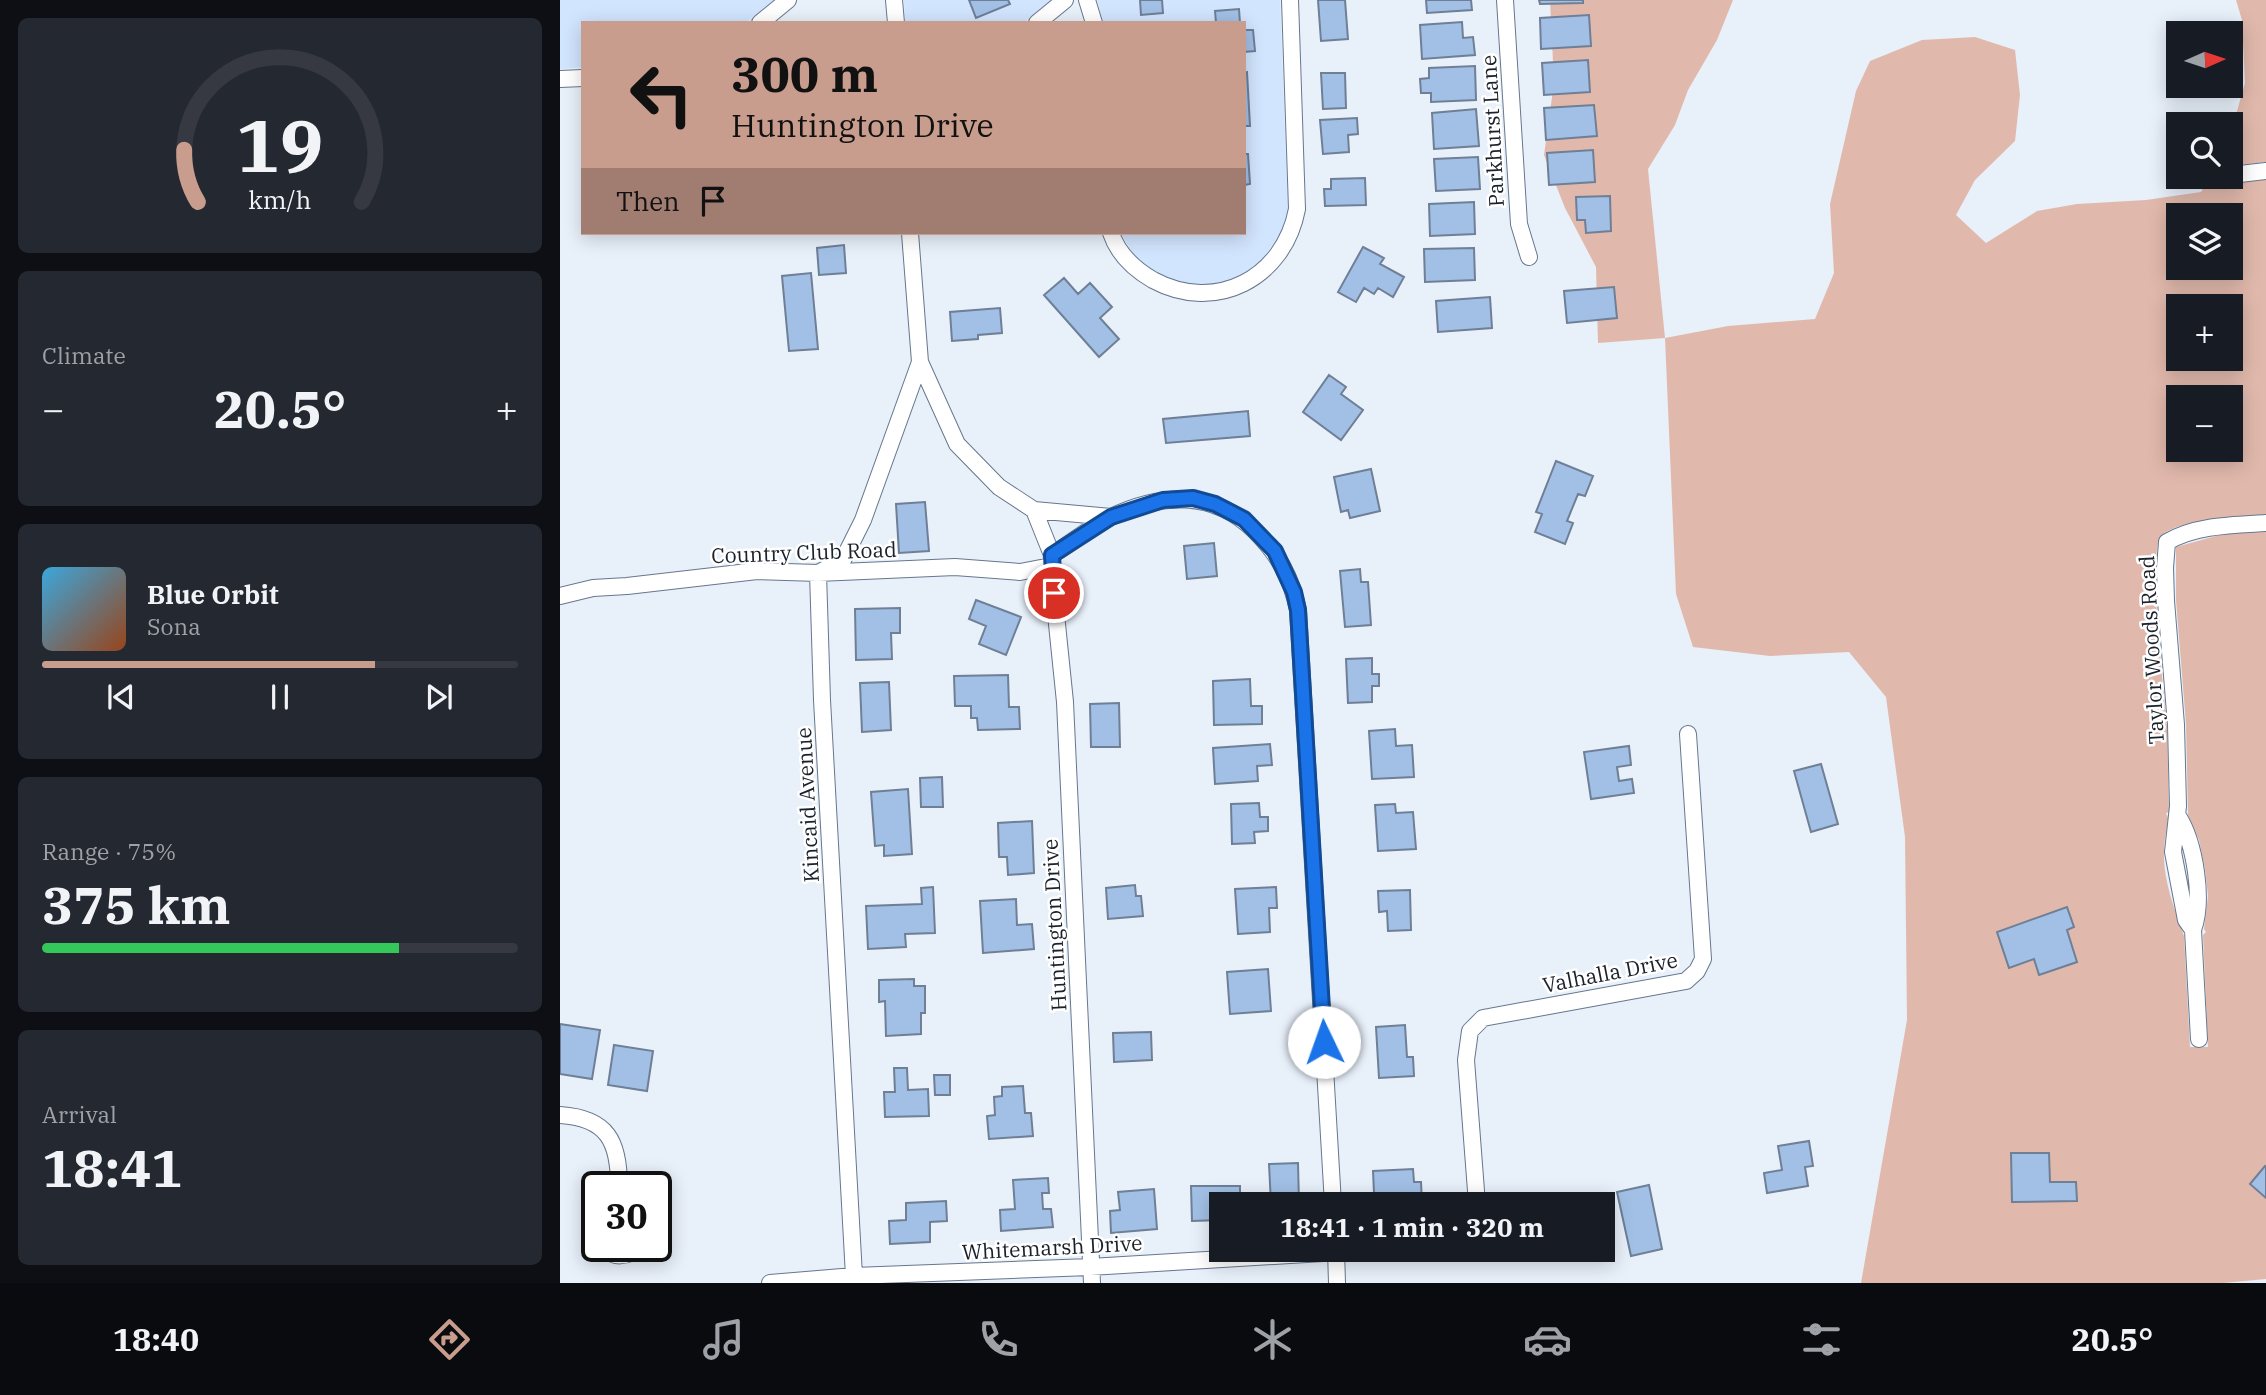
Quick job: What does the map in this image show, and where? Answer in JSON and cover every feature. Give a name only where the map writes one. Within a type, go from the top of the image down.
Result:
[{"type":"street","points":[[762,21],[788,0]]},
{"type":"street","points":[[894,0],[896,21]]},
{"type":"street","points":[[1039,21],[1065,0]]},
{"type":"street","points":[[1087,0],[1093,21]]},
{"type":"street","points":[[1112,235],[1123,255],[1138,272],[1170,289],[1196,293],[1229,290],[1254,278],[1270,266],[1293,230],[1297,209],[1290,0]]},
{"type":"street","name":"Parkhurst Lane","points":[[1505,0],[1519,223],[1529,257]]},
{"type":"street","points":[[560,79],[581,78]]},
{"type":"street","points":[[2243,174],[2266,171]]},
{"type":"street","points":[[910,235],[920,362],[957,444],[999,487],[1034,510],[1111,517]]},
{"type":"street","points":[[818,573],[843,560],[863,520],[920,362]]},
{"type":"street","points":[[1052,560],[1111,517],[1163,500],[1193,498],[1215,504],[1244,519],[1275,551],[1294,592],[1299,624],[1332,1192]]},
{"type":"street","name":"Huntington Drive","points":[[1034,510],[1052,560],[1065,702],[1091,1275]]},
{"type":"street","name":"Taylor Woods Road","points":[[2199,1039],[2193,930],[2186,920],[2173,852],[2178,816],[2176,725],[2166,593],[2167,542],[2176,537],[2225,525],[2266,523]]},
{"type":"street","name":"Country Club Road","points":[[560,596],[593,588],[757,571],[818,573],[955,567],[1020,572],[1052,560]]},
{"type":"street","name":"Kincaid Avenue","points":[[818,573],[822,700],[854,1276]]},
{"type":"street","name":"Valhalla Drive","points":[[1476,1192],[1466,1060],[1470,1031],[1483,1018],[1686,981],[1697,971],[1703,959],[1688,734]]},
{"type":"street","points":[[560,1115],[597,1123],[612,1139],[619,1171]]},
{"type":"street","name":"Whitemarsh Drive","points":[[770,1283],[854,1276],[1091,1275],[1224,1262]]},
{"type":"street","points":[[1336,1262],[1337,1283]]},
{"type":"shaded area","points":[[560,0],[775,0],[748,21],[581,21],[581,67],[560,69]]},
{"type":"shaded area","points":[[904,0],[1051,0],[1025,21],[905,21]]},
{"type":"shaded area","points":[[1097,0],[1280,0],[1288,209],[1284,227],[1262,261],[1249,271],[1226,281],[1197,285],[1174,281],[1144,265],[1131,251],[1122,235],[1246,235],[1246,21],[1102,21]]},
{"type":"shaded area","points":[[1550,0],[1733,0],[1717,40],[1688,90],[1675,125],[1648,169],[1665,338],[1598,343],[1596,267],[1565,208],[1544,155],[1554,83]]},
{"type":"shaded area","points":[[2236,0],[2266,0],[2266,162],[2243,165],[2243,112],[2237,112],[2241,98],[2244,98],[2245,83],[2242,20]]},
{"type":"shaded area","points":[[1975,37],[2015,50],[2020,95],[2015,141],[1975,180],[1956,215],[1986,243],[2037,211],[2077,204],[2146,200],[2201,192],[2203,189],[2243,189],[2243,182],[2266,179],[2266,515],[2196,522],[2182,525],[2162,535],[2158,546],[2156,594],[2167,726],[2169,812],[2166,813],[2168,818],[2164,863],[2184,936],[2190,1047],[2208,1047],[2203,935],[2206,932],[2204,929],[2208,896],[2199,840],[2188,815],[2186,724],[2176,600],[2176,547],[2227,533],[2266,532],[2266,1279],[2223,1283],[1861,1283],[1907,1020],[1905,837],[1886,697],[1849,652],[1770,656],[1693,647],[1676,594],[1665,338],[1728,326],[1815,319],[1834,273],[1830,204],[1856,91],[1870,61],[1922,40]]},
{"type":"building","points":[[969,0],[1008,0],[1010,4],[976,18]]},
{"type":"building","points":[[1140,0],[1162,0],[1163,13],[1141,15]]},
{"type":"building","points":[[1318,0],[1345,0],[1348,39],[1321,41]]},
{"type":"building","points":[[1426,0],[1471,0],[1472,10],[1427,13]]},
{"type":"building","points":[[1539,0],[1583,0],[1583,3],[1540,4]]},
{"type":"building","points":[[1239,9],[1240,21],[1216,21],[1215,11]]},
{"type":"building","points":[[1589,15],[1591,46],[1541,49],[1540,18]]},
{"type":"building","points":[[1462,22],[1463,38],[1473,37],[1475,55],[1422,59],[1420,25]]},
{"type":"building","points":[[1246,30],[1253,30],[1255,51],[1246,52]]},
{"type":"building","points":[[1588,60],[1590,92],[1544,95],[1542,63]]},
{"type":"building","points":[[1475,66],[1476,100],[1431,102],[1431,93],[1421,93],[1420,79],[1429,78],[1429,68]]},
{"type":"building","points":[[1247,72],[1250,126],[1246,126]]},
{"type":"building","points":[[1321,73],[1345,73],[1346,108],[1323,109]]},
{"type":"building","points":[[1594,105],[1597,136],[1546,140],[1544,108]]},
{"type":"building","points":[[1476,109],[1479,146],[1434,149],[1432,113]]},
{"type":"building","points":[[1357,118],[1358,134],[1348,135],[1349,152],[1323,154],[1320,120]]},
{"type":"building","points":[[1593,150],[1595,182],[1549,185],[1547,153]]},
{"type":"building","points":[[1246,154],[1248,154],[1250,184],[1246,185]]},
{"type":"building","points":[[1478,157],[1480,189],[1436,191],[1434,159]]},
{"type":"building","points":[[1365,178],[1366,205],[1325,206],[1324,189],[1331,189],[1331,179]]},
{"type":"building","points":[[1610,196],[1611,231],[1586,233],[1585,220],[1577,220],[1576,197]]},
{"type":"building","points":[[1474,202],[1475,234],[1430,236],[1429,204]]},
{"type":"building","points":[[844,245],[846,273],[819,275],[817,248]]},
{"type":"building","points":[[1363,247],[1384,258],[1380,264],[1404,277],[1393,297],[1378,288],[1374,294],[1364,288],[1356,302],[1338,292]]},
{"type":"building","points":[[1474,248],[1475,280],[1425,282],[1424,249]]},
{"type":"building","points":[[811,273],[818,349],[789,351],[782,276]]},
{"type":"building","points":[[1064,278],[1078,294],[1090,283],[1112,307],[1100,318],[1119,339],[1099,357],[1044,295]]},
{"type":"building","points":[[1614,287],[1617,318],[1567,323],[1564,291]]},
{"type":"building","points":[[1490,297],[1492,328],[1438,332],[1436,301]]},
{"type":"building","points":[[1000,308],[1002,333],[978,335],[978,339],[952,341],[950,312]]},
{"type":"building","points":[[1329,375],[1346,387],[1341,394],[1363,410],[1341,440],[1303,412]]},
{"type":"building","points":[[1248,411],[1250,436],[1166,443],[1163,419]]},
{"type":"building","points":[[1556,461],[1593,476],[1585,496],[1578,494],[1567,521],[1573,523],[1565,544],[1535,532],[1542,514],[1536,512]]},
{"type":"building","points":[[1371,469],[1380,511],[1350,518],[1348,510],[1341,512],[1334,477]]},
{"type":"building","points":[[925,502],[929,551],[899,553],[896,504]]},
{"type":"building","points":[[1214,543],[1217,576],[1187,579],[1184,546]]},
{"type":"building","points":[[1360,569],[1361,582],[1368,582],[1371,625],[1345,627],[1340,571]]},
{"type":"building","points":[[976,600],[1021,617],[1006,655],[979,644],[986,626],[969,619]]},
{"type":"building","points":[[900,608],[900,633],[891,633],[892,659],[856,660],[855,609]]},
{"type":"building","points":[[1372,658],[1372,674],[1379,674],[1379,686],[1372,686],[1372,702],[1348,703],[1346,659]]},
{"type":"building","points":[[1008,675],[1009,707],[1019,707],[1020,729],[978,730],[977,718],[971,718],[971,706],[955,706],[954,676]]},
{"type":"building","points":[[1250,679],[1251,706],[1262,706],[1262,724],[1214,725],[1213,681]]},
{"type":"building","points":[[889,682],[891,730],[862,732],[860,683]]},
{"type":"building","points":[[1119,703],[1120,747],[1091,747],[1090,704]]},
{"type":"building","points":[[1395,729],[1396,746],[1412,745],[1414,777],[1372,779],[1369,731]]},
{"type":"building","points":[[1270,744],[1272,765],[1257,766],[1258,781],[1215,784],[1213,748]]},
{"type":"building","points":[[1629,746],[1631,765],[1617,767],[1619,781],[1632,779],[1634,793],[1591,799],[1584,752]]},
{"type":"building","points":[[1821,764],[1838,824],[1811,832],[1794,771]]},
{"type":"building","points":[[942,777],[943,807],[921,807],[920,778]]},
{"type":"building","points":[[908,789],[912,854],[884,856],[884,845],[875,846],[871,792]]},
{"type":"building","points":[[1259,803],[1260,817],[1268,817],[1268,831],[1254,832],[1255,843],[1232,844],[1231,804]]},
{"type":"building","points":[[1395,804],[1396,813],[1413,812],[1416,849],[1378,851],[1375,805]]},
{"type":"building","points":[[1032,821],[1034,873],[1008,875],[1007,857],[999,857],[998,823]]},
{"type":"building","points":[[1135,885],[1136,896],[1141,896],[1143,916],[1108,919],[1106,888]]},
{"type":"building","points":[[933,887],[935,933],[905,934],[906,947],[868,949],[866,906],[922,904],[921,888]]},
{"type":"building","points":[[1276,887],[1277,908],[1269,908],[1270,932],[1238,934],[1235,889]]},
{"type":"building","points":[[1410,890],[1411,930],[1388,931],[1387,911],[1379,912],[1378,891]]},
{"type":"building","points":[[1016,899],[1017,925],[1032,924],[1034,949],[983,953],[980,901]]},
{"type":"building","points":[[2067,907],[2074,927],[2067,930],[2077,962],[2039,975],[2034,959],[2009,968],[1997,932]]},
{"type":"building","points":[[1268,969],[1271,1011],[1230,1014],[1227,972]]},
{"type":"building","points":[[914,979],[914,986],[925,986],[925,1013],[921,1013],[921,1034],[886,1036],[885,1001],[879,1002],[879,980]]},
{"type":"building","points":[[560,1024],[600,1030],[592,1079],[560,1074]]},
{"type":"building","points":[[1405,1025],[1407,1057],[1413,1057],[1414,1076],[1379,1078],[1376,1027]]},
{"type":"building","points":[[1151,1032],[1152,1060],[1114,1062],[1113,1033]]},
{"type":"building","points":[[614,1045],[653,1051],[647,1091],[608,1085]]},
{"type":"building","points":[[894,1068],[907,1068],[908,1090],[928,1089],[929,1116],[885,1117],[884,1092],[895,1092]]},
{"type":"building","points":[[934,1075],[950,1075],[950,1095],[935,1095]]},
{"type":"building","points":[[1023,1086],[1025,1113],[1031,1113],[1033,1136],[989,1139],[987,1116],[995,1115],[994,1097],[1002,1096],[1002,1087]]},
{"type":"building","points":[[1809,1141],[1813,1166],[1805,1167],[1808,1186],[1767,1193],[1764,1173],[1782,1170],[1778,1146]]},
{"type":"building","points":[[2011,1153],[2049,1153],[2050,1182],[2076,1182],[2077,1201],[2012,1202]]},
{"type":"building","points":[[1298,1163],[1299,1192],[1270,1192],[1269,1164]]},
{"type":"building","points":[[2266,1167],[2266,1198],[2250,1184]]},
{"type":"building","points":[[1413,1169],[1414,1182],[1421,1182],[1421,1192],[1374,1192],[1373,1171]]},
{"type":"building","points":[[1048,1178],[1049,1193],[1042,1193],[1043,1209],[1051,1209],[1053,1227],[1001,1231],[1000,1210],[1015,1209],[1013,1180]]},
{"type":"building","points":[[1649,1185],[1662,1249],[1631,1256],[1617,1192]]},
{"type":"building","points":[[1191,1186],[1240,1186],[1240,1192],[1209,1192],[1209,1220],[1192,1221]]},
{"type":"building","points":[[1154,1189],[1157,1229],[1111,1233],[1110,1211],[1120,1210],[1118,1192]]},
{"type":"building","points":[[946,1201],[947,1221],[930,1222],[930,1242],[890,1244],[889,1221],[906,1220],[906,1203]]},
{"type":"route","points":[[1054,593],[1052,555],[1111,517],[1163,500],[1193,498],[1215,504],[1244,519],[1275,551],[1294,592],[1298,610],[1324,1042]]}]
